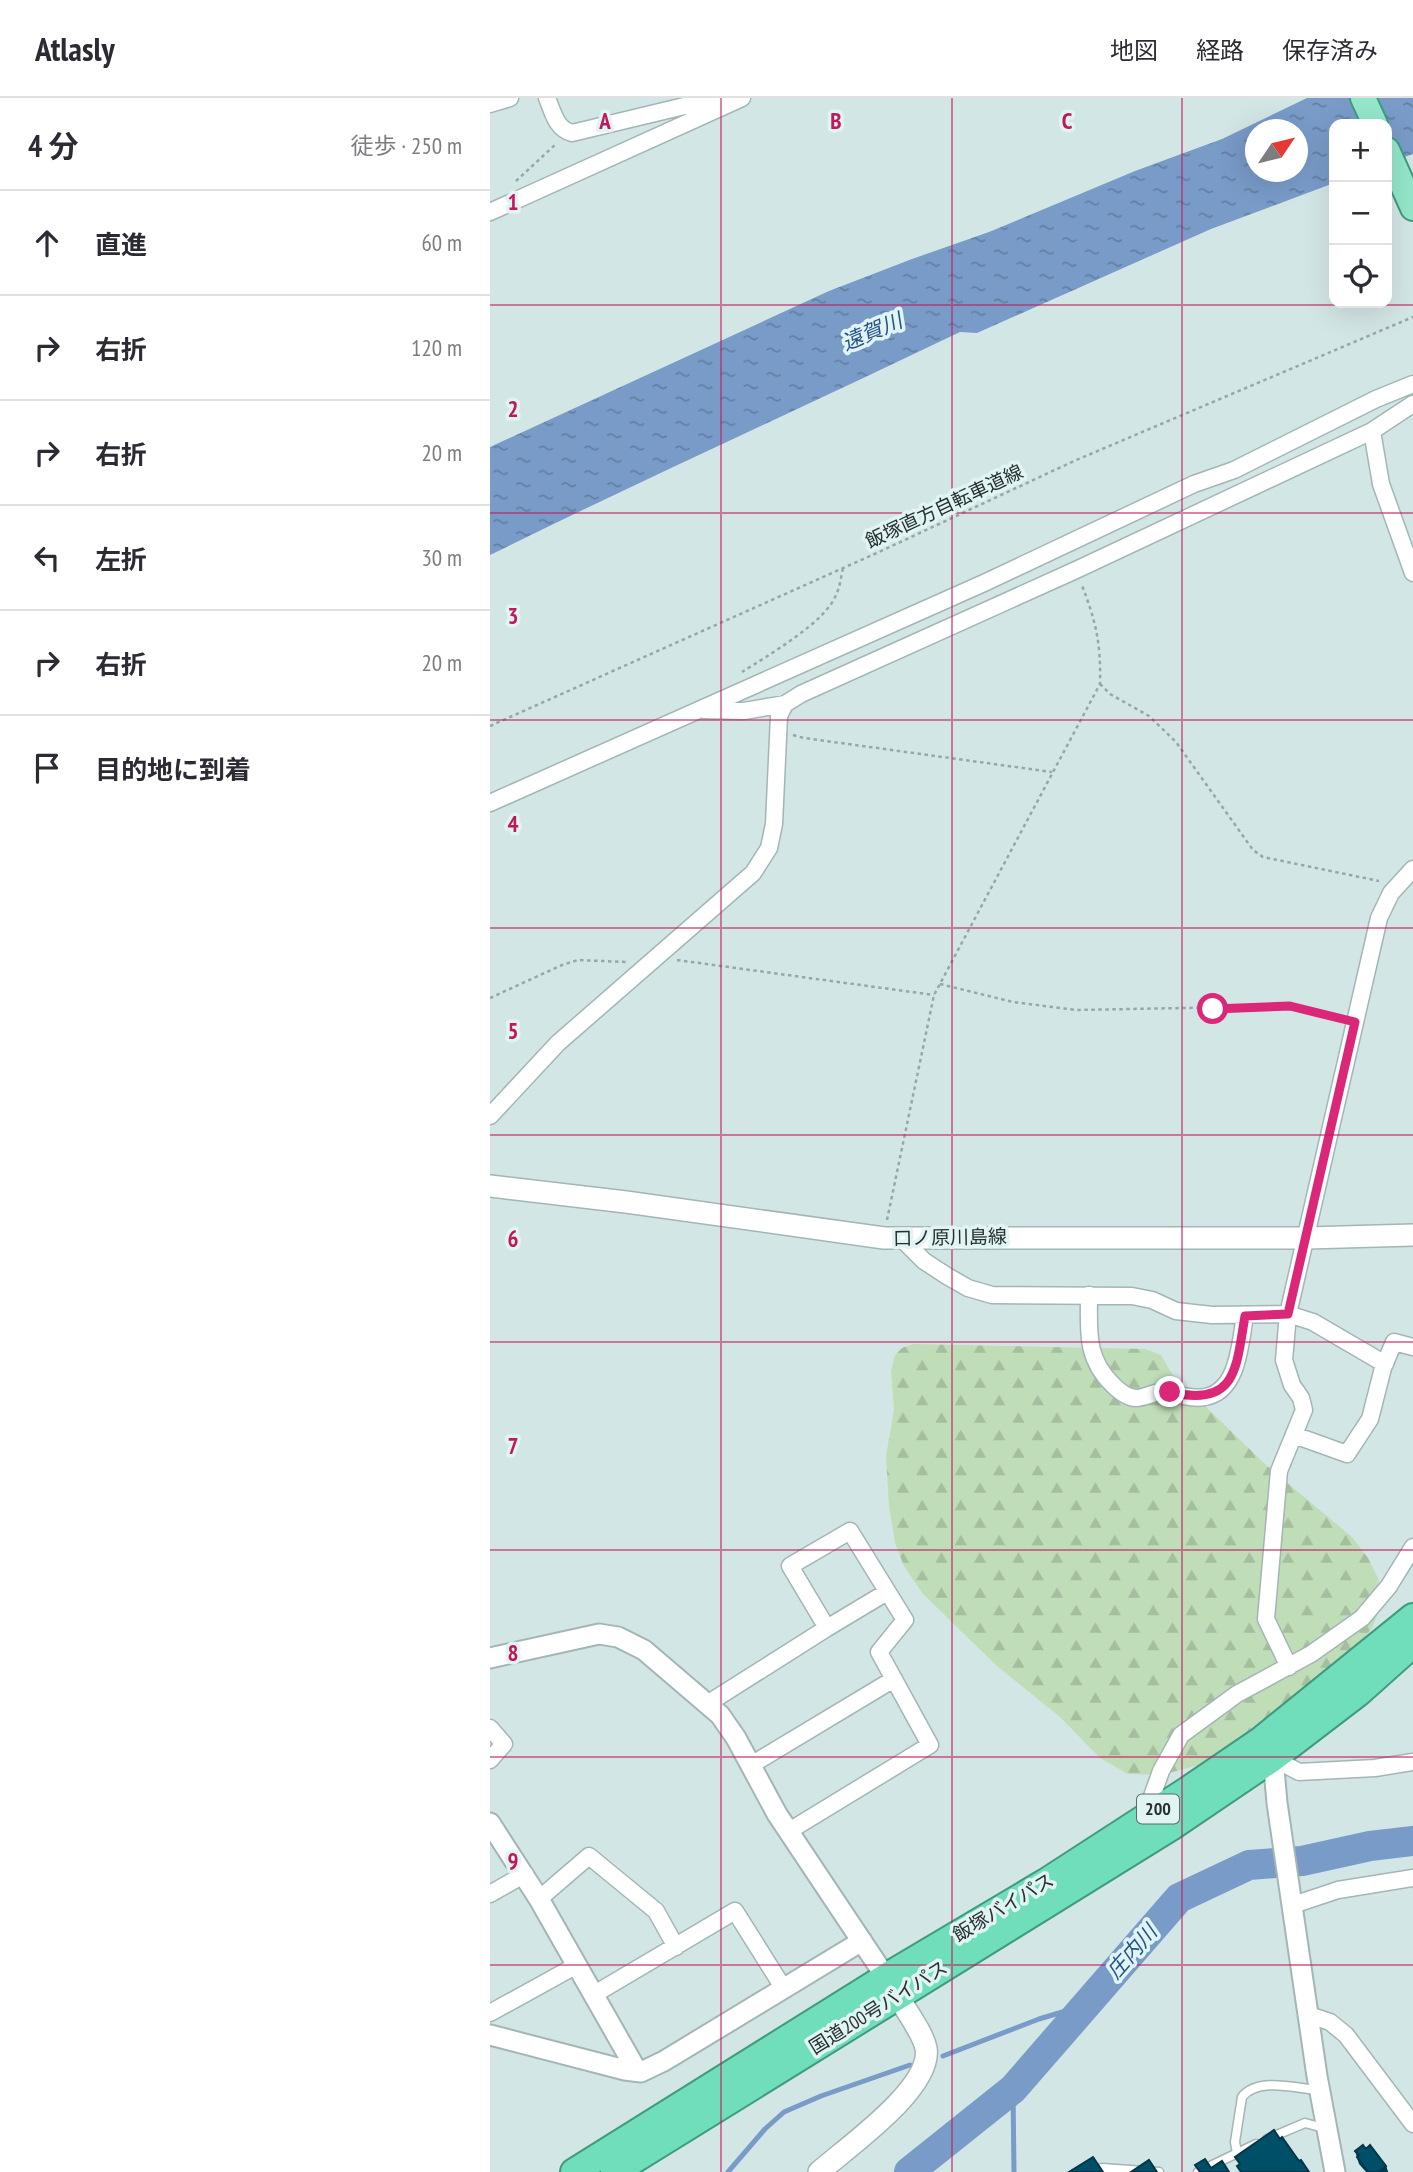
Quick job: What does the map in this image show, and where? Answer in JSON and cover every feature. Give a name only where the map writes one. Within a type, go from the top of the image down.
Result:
[{"type":"highway","name":"飯塚バイパス","points":[[574,2172],[892,1986],[1143,1819],[1267,1749],[1413,1617]]},
{"type":"highway","name":"国道200号バイパス","points":[[614,2172],[892,1986],[1171,1827],[1267,1749],[1358,1692],[1413,1644]]},
{"type":"main road","points":[[1363,98],[1373,119]]},
{"type":"main road","points":[[1392,161],[1413,208]]},
{"type":"main road","name":"口ノ原川島線","points":[[490,1186],[892,1238],[1307,1238],[1413,1235]]},
{"type":"main road","points":[[819,2172],[894,2110],[922,2071],[926,2060],[926,2046],[892,1986]]},
{"type":"street","points":[[490,104],[510,98]]},
{"type":"street","points":[[547,98],[558,123],[572,134],[697,103],[741,98]]},
{"type":"street","points":[[491,212],[741,98]]},
{"type":"street","points":[[490,803],[971,589],[1194,484],[1234,470],[1376,399],[1413,384]]},
{"type":"street","points":[[699,710],[744,711],[785,704],[811,689],[1076,570],[1372,431],[1413,404]]},
{"type":"street","points":[[1372,431],[1381,484],[1413,573]]},
{"type":"street","points":[[490,1116],[558,1043],[650,960],[753,873],[769,848],[774,824],[779,716],[785,704]]},
{"type":"street","points":[[1289,1667],[1266,1619],[1279,1471],[1304,1410],[1284,1360],[1288,1314],[1379,918],[1391,893],[1413,869]]},
{"type":"street","points":[[892,1238],[968,1288],[992,1295],[1132,1296],[1153,1300],[1176,1311],[1245,1316],[1288,1314],[1313,1322],[1385,1364]]},
{"type":"street","points":[[1089,1295],[1089,1340],[1092,1354],[1114,1386],[1120,1392],[1136,1398],[1156,1392],[1205,1397],[1218,1392],[1233,1372],[1245,1316]]},
{"type":"street","points":[[1294,1435],[1347,1454],[1370,1419],[1394,1342],[1413,1347]]},
{"type":"street","points":[[789,1831],[930,1745],[879,1652],[905,1620],[850,1531],[790,1566],[827,1628]]},
{"type":"street","points":[[1143,1819],[1161,1770],[1181,1735],[1237,1694],[1289,1667],[1362,1618],[1390,1586],[1413,1547]]},
{"type":"street","points":[[707,1704],[887,1592]]},
{"type":"street","points":[[490,1658],[599,1634],[618,1637],[644,1650],[720,1715],[751,1765],[776,1814],[892,1986]]},
{"type":"street","points":[[751,1765],[894,1679]]},
{"type":"street","points":[[490,1728],[504,1744],[490,1760]]},
{"type":"street","points":[[1267,1749],[1299,1772],[1375,1768],[1413,1762]]},
{"type":"street","points":[[1267,1749],[1278,1803],[1308,2015],[1335,2172]]},
{"type":"street","points":[[490,1823],[540,1899],[638,2071]]},
{"type":"street","points":[[540,1899],[589,1856],[656,1911],[676,1947]]},
{"type":"street","points":[[490,1894],[524,1874]]},
{"type":"street","points":[[1292,1903],[1338,1891],[1413,1878]]},
{"type":"street","points":[[593,1995],[735,1911],[784,1989]]},
{"type":"street","points":[[490,2035],[625,2070],[653,2068],[862,1941]]},
{"type":"street","points":[[490,2013],[577,1965]]},
{"type":"street","points":[[1308,2015],[1330,2021],[1346,2035],[1413,2124]]},
{"type":"lane","points":[[1237,2153],[1235,2142],[1242,2097],[1246,2091],[1267,2085],[1320,2090]]},
{"type":"lane","points":[[1198,2172],[1305,2123],[1327,2129]]},
{"type":"lane","points":[[1102,2168],[1159,2172]]},
{"type":"path","points":[[491,212],[533,164],[557,143],[565,131]]},
{"type":"path","name":"飯塚直方自転車道線","points":[[490,726],[1074,461],[1413,317]]},
{"type":"path","points":[[737,675],[788,643],[824,611],[836,597],[843,568]]},
{"type":"path","points":[[892,1238],[934,995],[1100,684],[1100,652],[1095,618],[1076,570]]},
{"type":"path","points":[[1100,684],[1110,694],[1149,716],[1176,742],[1253,850],[1263,857],[1398,885]]},
{"type":"path","points":[[778,730],[804,738],[1052,772]]},
{"type":"path","points":[[490,998],[562,964],[578,960],[650,960],[934,995]]},
{"type":"path","points":[[940,984],[1013,1002],[1076,1010],[1290,1006],[1355,1022]]},
{"type":"green space","points":[[913,1344],[1145,1349],[1161,1355],[1172,1374],[1266,1465],[1352,1537],[1368,1558],[1378,1578],[1382,1604],[1372,1628],[1344,1663],[1244,1742],[1199,1765],[1161,1775],[1128,1774],[1100,1758],[1060,1717],[997,1666],[923,1594],[904,1566],[895,1543],[889,1506],[886,1456],[894,1410],[891,1371],[895,1355],[902,1348]]},
{"type":"water","name":"遠賀川","points":[[1307,98],[1413,98],[1413,154],[1392,161],[1392,119],[1329,119],[1329,185],[1211,229],[977,333],[960,332],[490,555],[490,447],[829,291],[989,232],[1245,128],[1245,182],[1308,182],[1308,119],[1263,119]]},
{"type":"building","points":[[1274,2130],[1309,2172],[1241,2172],[1235,2157]]},
{"type":"building","points":[[1363,2145],[1366,2149],[1370,2145],[1386,2166],[1378,2172],[1368,2172],[1355,2151]]},
{"type":"building","points":[[1093,2157],[1103,2172],[1069,2172]]},
{"type":"building","points":[[1205,2159],[1211,2168],[1222,2161],[1229,2172],[1200,2172],[1195,2165]]},
{"type":"building","points":[[1149,2160],[1157,2172],[1131,2172]]},
{"type":"waterway","name":"庄内川","points":[[909,2172],[1013,2089],[1179,1898],[1249,1865],[1302,1861],[1370,1846],[1413,1841]]},
{"type":"waterway","points":[[943,2056],[1039,2019],[1089,2004]]},
{"type":"waterway","points":[[728,2172],[765,2129],[784,2112],[910,2065]]},
{"type":"waterway","points":[[1013,2089],[1014,2172]]},
{"type":"route","points":[[1170,1392],[1189,1397],[1205,1397],[1218,1392],[1233,1372],[1245,1316],[1288,1314],[1355,1022],[1290,1006],[1213,1009]]}]
